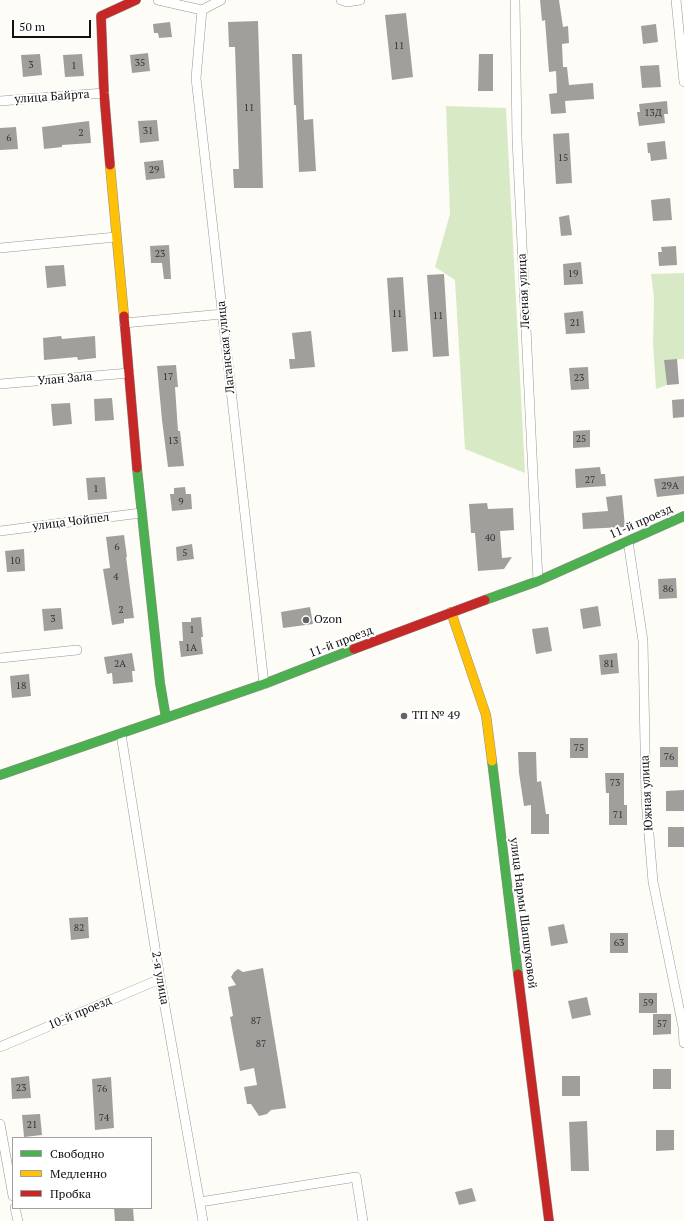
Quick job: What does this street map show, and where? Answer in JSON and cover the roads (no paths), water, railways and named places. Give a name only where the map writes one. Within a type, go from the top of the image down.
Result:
[{"type":"street","points":[[136,0],[101,16],[104,93],[141,513],[160,683],[166,718]]},
{"type":"street","points":[[158,0],[202,10],[221,0]]},
{"type":"street","points":[[191,0],[202,10]]},
{"type":"street","points":[[341,0],[347,2],[360,0]]},
{"type":"street","name":"Лесная улица","points":[[515,0],[517,139],[538,581]]},
{"type":"street","points":[[676,0],[684,82]]},
{"type":"street","name":"Лаганская улица","points":[[202,10],[196,78],[264,684]]},
{"type":"street","name":"улица Байрта","points":[[0,101],[104,93]]},
{"type":"street","points":[[0,248],[116,237]]},
{"type":"street","points":[[124,323],[223,314]]},
{"type":"street","name":"Улан Зала","points":[[0,384],[129,373]]},
{"type":"street","name":"улица Чойпел","points":[[0,531],[141,513]]},
{"type":"street","name":"11-й проезд","points":[[0,775],[264,684],[451,612],[538,581],[684,516]]},
{"type":"street","name":"Южная улица","points":[[628,541],[643,641],[646,799],[653,882],[683,1027],[684,1043]]},
{"type":"street","name":"улица Нармы Шапшуковой","points":[[451,612],[486,715],[549,1221]]},
{"type":"street","points":[[0,658],[77,650]]},
{"type":"street","name":"2-я улица","points":[[121,734],[160,979],[203,1221]]},
{"type":"street","name":"10-й проезд","points":[[0,1047],[160,979]]},
{"type":"street","points":[[0,1124],[12,1190]]},
{"type":"street","points":[[200,1202],[356,1177],[363,1221]]},
{"type":"street","points":[[15,1209],[18,1221]]},
{"type":"place","name":"Ozon","points":[[306,620]]},
{"type":"place","name":"ТП № 49","points":[[404,716]]}]
